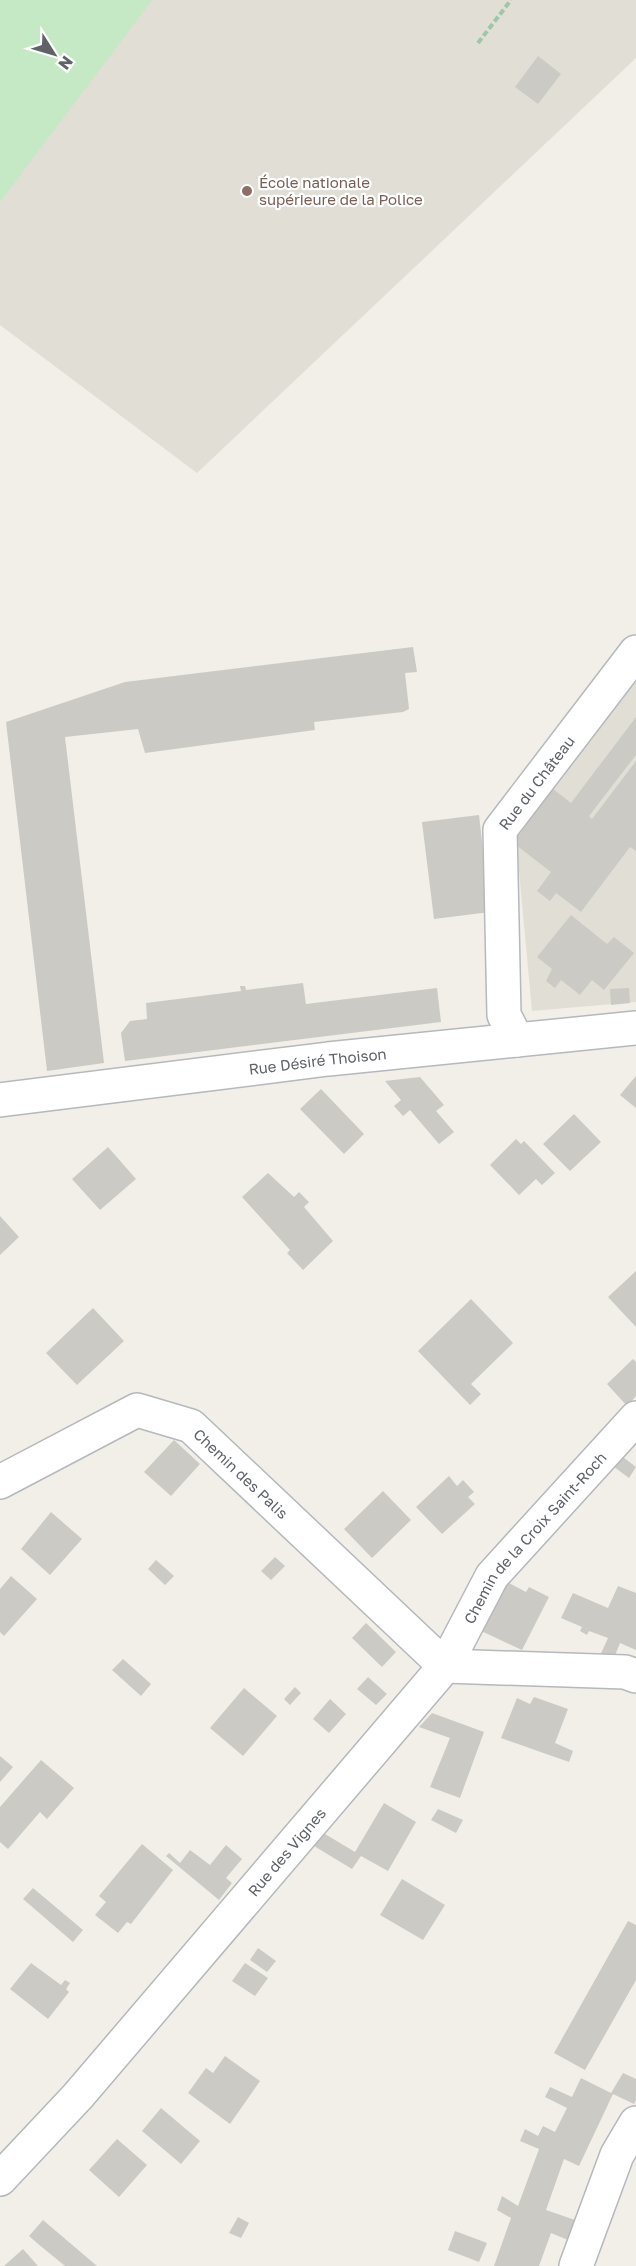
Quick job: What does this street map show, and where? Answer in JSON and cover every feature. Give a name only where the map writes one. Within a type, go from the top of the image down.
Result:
[{"type":"street","name":"Rue du Château","points":[[517,1040],[504,1015],[500,830],[636,652]]},
{"type":"street","name":"Rue Désiré Thoison","points":[[0,1100],[328,1059],[636,1028]]},
{"type":"street","name":"Chemin des Palis","points":[[0,1482],[137,1410],[190,1426],[445,1666]]},
{"type":"street","name":"Chemin de la Croix Saint-Roch","points":[[445,1666],[492,1576],[636,1418]]},
{"type":"street","points":[[445,1666],[625,1672],[636,1676]]},
{"type":"street","name":"Rue des Vignes","points":[[0,2179],[78,2096],[445,1666]]},
{"type":"street","points":[[576,2266],[617,2155],[636,2123]]},
{"type":"path","points":[[478,44],[511,0]]},
{"type":"shaded area","name":"École nationale supérieure de la Police","points":[[0,0],[636,0],[636,58],[197,473],[0,325]]},
{"type":"shaded area","points":[[636,680],[636,1002],[532,1011],[516,839]]},
{"type":"green space","points":[[0,0],[152,0],[0,202]]},
{"type":"building","points":[[538,56],[561,74],[538,104],[515,87]]},
{"type":"building","points":[[413,647],[417,672],[405,673],[409,709],[403,712],[314,722],[315,730],[145,753],[138,729],[65,737],[104,1063],[47,1071],[6,722],[125,682]]},
{"type":"building","points":[[636,717],[636,755],[589,816],[592,819],[636,761],[636,851],[630,847],[581,912],[556,893],[550,901],[537,891],[551,872],[516,845],[516,839],[553,789],[571,803]]},
{"type":"building","points":[[479,815],[490,912],[434,919],[422,822]]},
{"type":"building","points":[[571,915],[607,944],[614,937],[634,953],[604,990],[592,980],[580,995],[561,980],[555,988],[546,981],[552,969],[537,957]]},
{"type":"building","points":[[303,983],[306,1004],[437,988],[441,1022],[125,1061],[121,1033],[130,1021],[147,1019],[146,1003],[241,991],[240,986],[245,986],[246,990]]},
{"type":"building","points":[[629,988],[630,1003],[611,1005],[610,989]]},
{"type":"building","points":[[636,1076],[636,1108],[620,1095]]},
{"type":"building","points":[[420,1077],[444,1105],[436,1111],[454,1132],[439,1144],[410,1110],[403,1116],[394,1106],[401,1100],[385,1081]]},
{"type":"building","points":[[321,1089],[364,1134],[344,1154],[300,1109]]},
{"type":"building","points":[[574,1114],[601,1142],[570,1171],[543,1144]]},
{"type":"building","points":[[516,1139],[521,1144],[524,1141],[555,1173],[542,1185],[536,1179],[519,1195],[490,1165]]},
{"type":"building","points":[[108,1147],[136,1179],[100,1210],[72,1179]]},
{"type":"building","points":[[268,1173],[294,1197],[299,1192],[309,1202],[304,1207],[333,1241],[303,1270],[287,1253],[290,1250],[242,1197]]},
{"type":"building","points":[[0,1216],[19,1237],[0,1255]]},
{"type":"building","points":[[636,1271],[636,1327],[608,1297]]},
{"type":"building","points":[[471,1299],[513,1343],[471,1384],[481,1394],[470,1405],[418,1351]]},
{"type":"building","points":[[93,1308],[124,1341],[77,1385],[46,1353]]},
{"type":"building","points":[[633,1359],[636,1362],[636,1396],[627,1406],[607,1384]]},
{"type":"building","points":[[174,1440],[200,1464],[171,1496],[144,1472]]},
{"type":"building","points":[[619,1454],[636,1467],[629,1478],[610,1464]]},
{"type":"building","points":[[449,1476],[457,1486],[463,1480],[474,1492],[468,1497],[475,1504],[442,1534],[416,1507]]},
{"type":"building","points":[[383,1491],[411,1520],[372,1558],[344,1529]]},
{"type":"building","points":[[51,1512],[82,1539],[50,1575],[21,1549]]},
{"type":"building","points":[[275,1557],[285,1566],[271,1580],[261,1571]]},
{"type":"building","points":[[156,1560],[174,1576],[165,1585],[148,1569]]},
{"type":"building","points":[[11,1576],[37,1599],[4,1636],[0,1632],[0,1589]]},
{"type":"building","points":[[505,1581],[526,1592],[529,1587],[549,1597],[522,1650],[477,1629]]},
{"type":"building","points":[[618,1586],[636,1593],[636,1650],[620,1643],[612,1663],[598,1660],[608,1638],[589,1631],[587,1635],[580,1631],[582,1627],[561,1618],[573,1593],[608,1608]]},
{"type":"building","points":[[366,1623],[396,1652],[382,1667],[352,1638]]},
{"type":"building","points":[[123,1659],[151,1684],[141,1696],[112,1670]]},
{"type":"building","points":[[368,1677],[387,1694],[376,1705],[357,1689]]},
{"type":"building","points":[[295,1687],[301,1693],[290,1705],[284,1699]]},
{"type":"building","points":[[244,1688],[277,1716],[243,1756],[210,1728]]},
{"type":"building","points":[[534,1697],[568,1709],[555,1743],[573,1751],[569,1762],[501,1738],[517,1698],[530,1704]]},
{"type":"building","points":[[330,1699],[346,1714],[329,1733],[313,1719]]},
{"type":"building","points":[[432,1713],[484,1732],[460,1798],[430,1787],[450,1738],[419,1727]]},
{"type":"building","points":[[0,1756],[13,1767],[0,1782]]},
{"type":"building","points":[[41,1760],[74,1788],[47,1819],[40,1812],[8,1849],[0,1842],[0,1807]]},
{"type":"building","points":[[384,1803],[416,1822],[388,1871],[361,1856],[352,1869],[314,1846],[325,1834],[355,1852]]},
{"type":"building","points":[[438,1809],[463,1820],[456,1833],[431,1820]]},
{"type":"building","points":[[142,1844],[173,1870],[131,1924],[127,1922],[118,1933],[95,1915],[106,1902],[99,1896]]},
{"type":"building","points":[[226,1845],[242,1859],[226,1878],[232,1883],[219,1900],[166,1856],[169,1853],[180,1863],[190,1850],[210,1865]]},
{"type":"building","points":[[402,1879],[445,1905],[423,1940],[380,1915]]},
{"type":"building","points":[[33,1888],[83,1930],[73,1942],[23,1899]]},
{"type":"building","points":[[628,1921],[636,1925],[636,1980],[585,2070],[554,2053]]},
{"type":"building","points":[[258,1948],[276,1961],[267,1972],[250,1960]]},
{"type":"building","points":[[31,1963],[61,1985],[65,1980],[70,1983],[66,1989],[69,1992],[48,2019],[10,1989]]},
{"type":"building","points":[[245,1963],[268,1978],[255,1996],[232,1981]]},
{"type":"building","points":[[225,2056],[260,2081],[230,2124],[188,2093],[206,2068],[213,2073]]},
{"type":"building","points":[[623,2073],[636,2079],[634,2104],[613,2094],[579,2166],[564,2159],[546,2210],[575,2220],[568,2240],[551,2233],[539,2266],[494,2266],[511,2218],[497,2210],[502,2196],[518,2206],[539,2149],[520,2141],[525,2129],[538,2136],[543,2126],[555,2132],[567,2108],[545,2097],[550,2087],[572,2097],[581,2078],[611,2093]]},
{"type":"building","points":[[161,2108],[200,2141],[181,2164],[142,2131]]},
{"type":"building","points":[[117,2139],[147,2165],[119,2197],[89,2170]]},
{"type":"building","points":[[238,2217],[249,2223],[241,2238],[229,2233]]},
{"type":"building","points":[[43,2220],[97,2266],[65,2266],[37,2243],[29,2236]]},
{"type":"building","points":[[455,2231],[487,2243],[479,2262],[448,2250]]},
{"type":"building","points":[[23,2249],[38,2266],[4,2266]]},
{"type":"place","name":"École nationale supérieure de la Police","points":[[247,191]]}]
